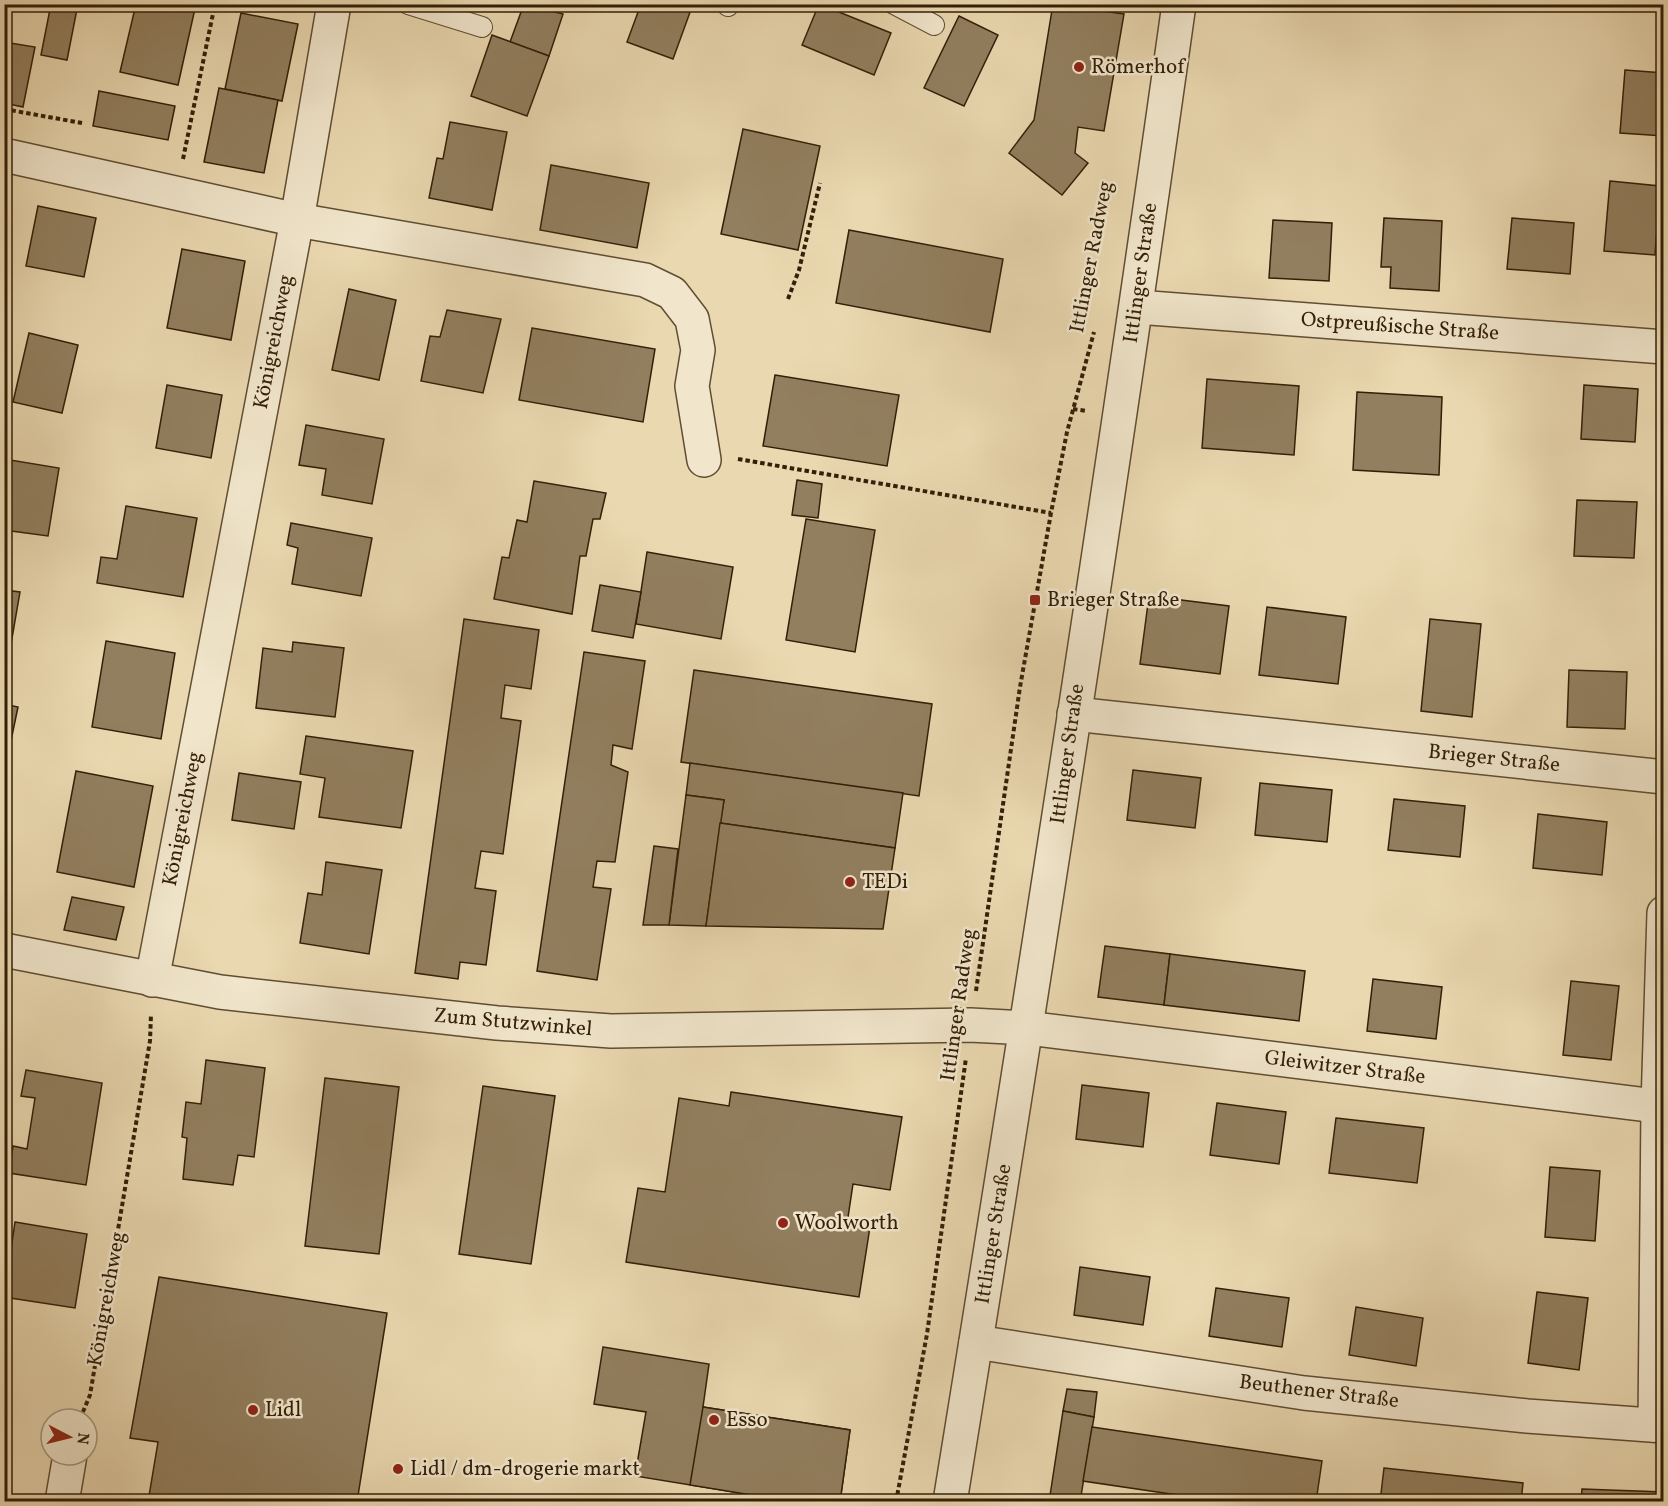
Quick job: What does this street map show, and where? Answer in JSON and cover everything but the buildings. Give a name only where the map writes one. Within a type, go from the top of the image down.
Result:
[{"type":"street","name":"Königreichweg","points":[[152,980],[297,220],[334,4]]},
{"type":"street","name":"Ittlinger Straße","points":[[950,1502],[1027,1028],[1118,414],[1137,307],[1179,4]]},
{"type":"street","points":[[4,155],[297,220],[645,280],[672,293],[692,319],[698,350],[692,386],[704,460]]},
{"type":"street","name":"Ostpreußische Straße","points":[[1137,307],[1664,347]]},
{"type":"street","name":"Brieger Straße","points":[[1074,714],[1664,777]]},
{"type":"street","points":[[1659,1426],[1664,913]]},
{"type":"street","name":"Zum Stutzwinkel","points":[[4,950],[220,992],[422,1016],[611,1031],[970,1025],[1027,1028]]},
{"type":"street","name":"Gleiwitzer Straße","points":[[1027,1028],[1661,1107]]},
{"type":"street","name":"Beuthener Straße","points":[[976,1342],[1305,1393],[1659,1426]]},
{"type":"street","points":[[62,1502],[68,1467]]},
{"type":"lane","points":[[408,4],[482,27]]},
{"type":"lane","points":[[894,4],[934,26]]},
{"type":"path","points":[[176,193],[215,4]]},
{"type":"path","points":[[4,110],[82,123]]},
{"type":"path","points":[[788,299],[800,270],[820,183]]},
{"type":"path","name":"Ittlinger Radweg","points":[[896,1502],[927,1334],[1020,687],[1067,432],[1096,327]]},
{"type":"path","points":[[704,460],[740,458],[1051,513]]},
{"type":"path","name":"Königreichweg","points":[[85,1407],[90,1395],[150,1041],[152,980]]},
{"type":"place","name":"Römerhof","points":[[1079,67]]},
{"type":"place","name":"Brieger Straße","points":[[1035,600]]},
{"type":"place","name":"TEDi","points":[[850,882]]},
{"type":"place","name":"Woolworth","points":[[783,1223]]},
{"type":"place","name":"Lidl","points":[[253,1410]]},
{"type":"place","name":"Esso","points":[[714,1420]]},
{"type":"place","name":"Lidl / dm-drogerie markt","points":[[398,1469]]}]
